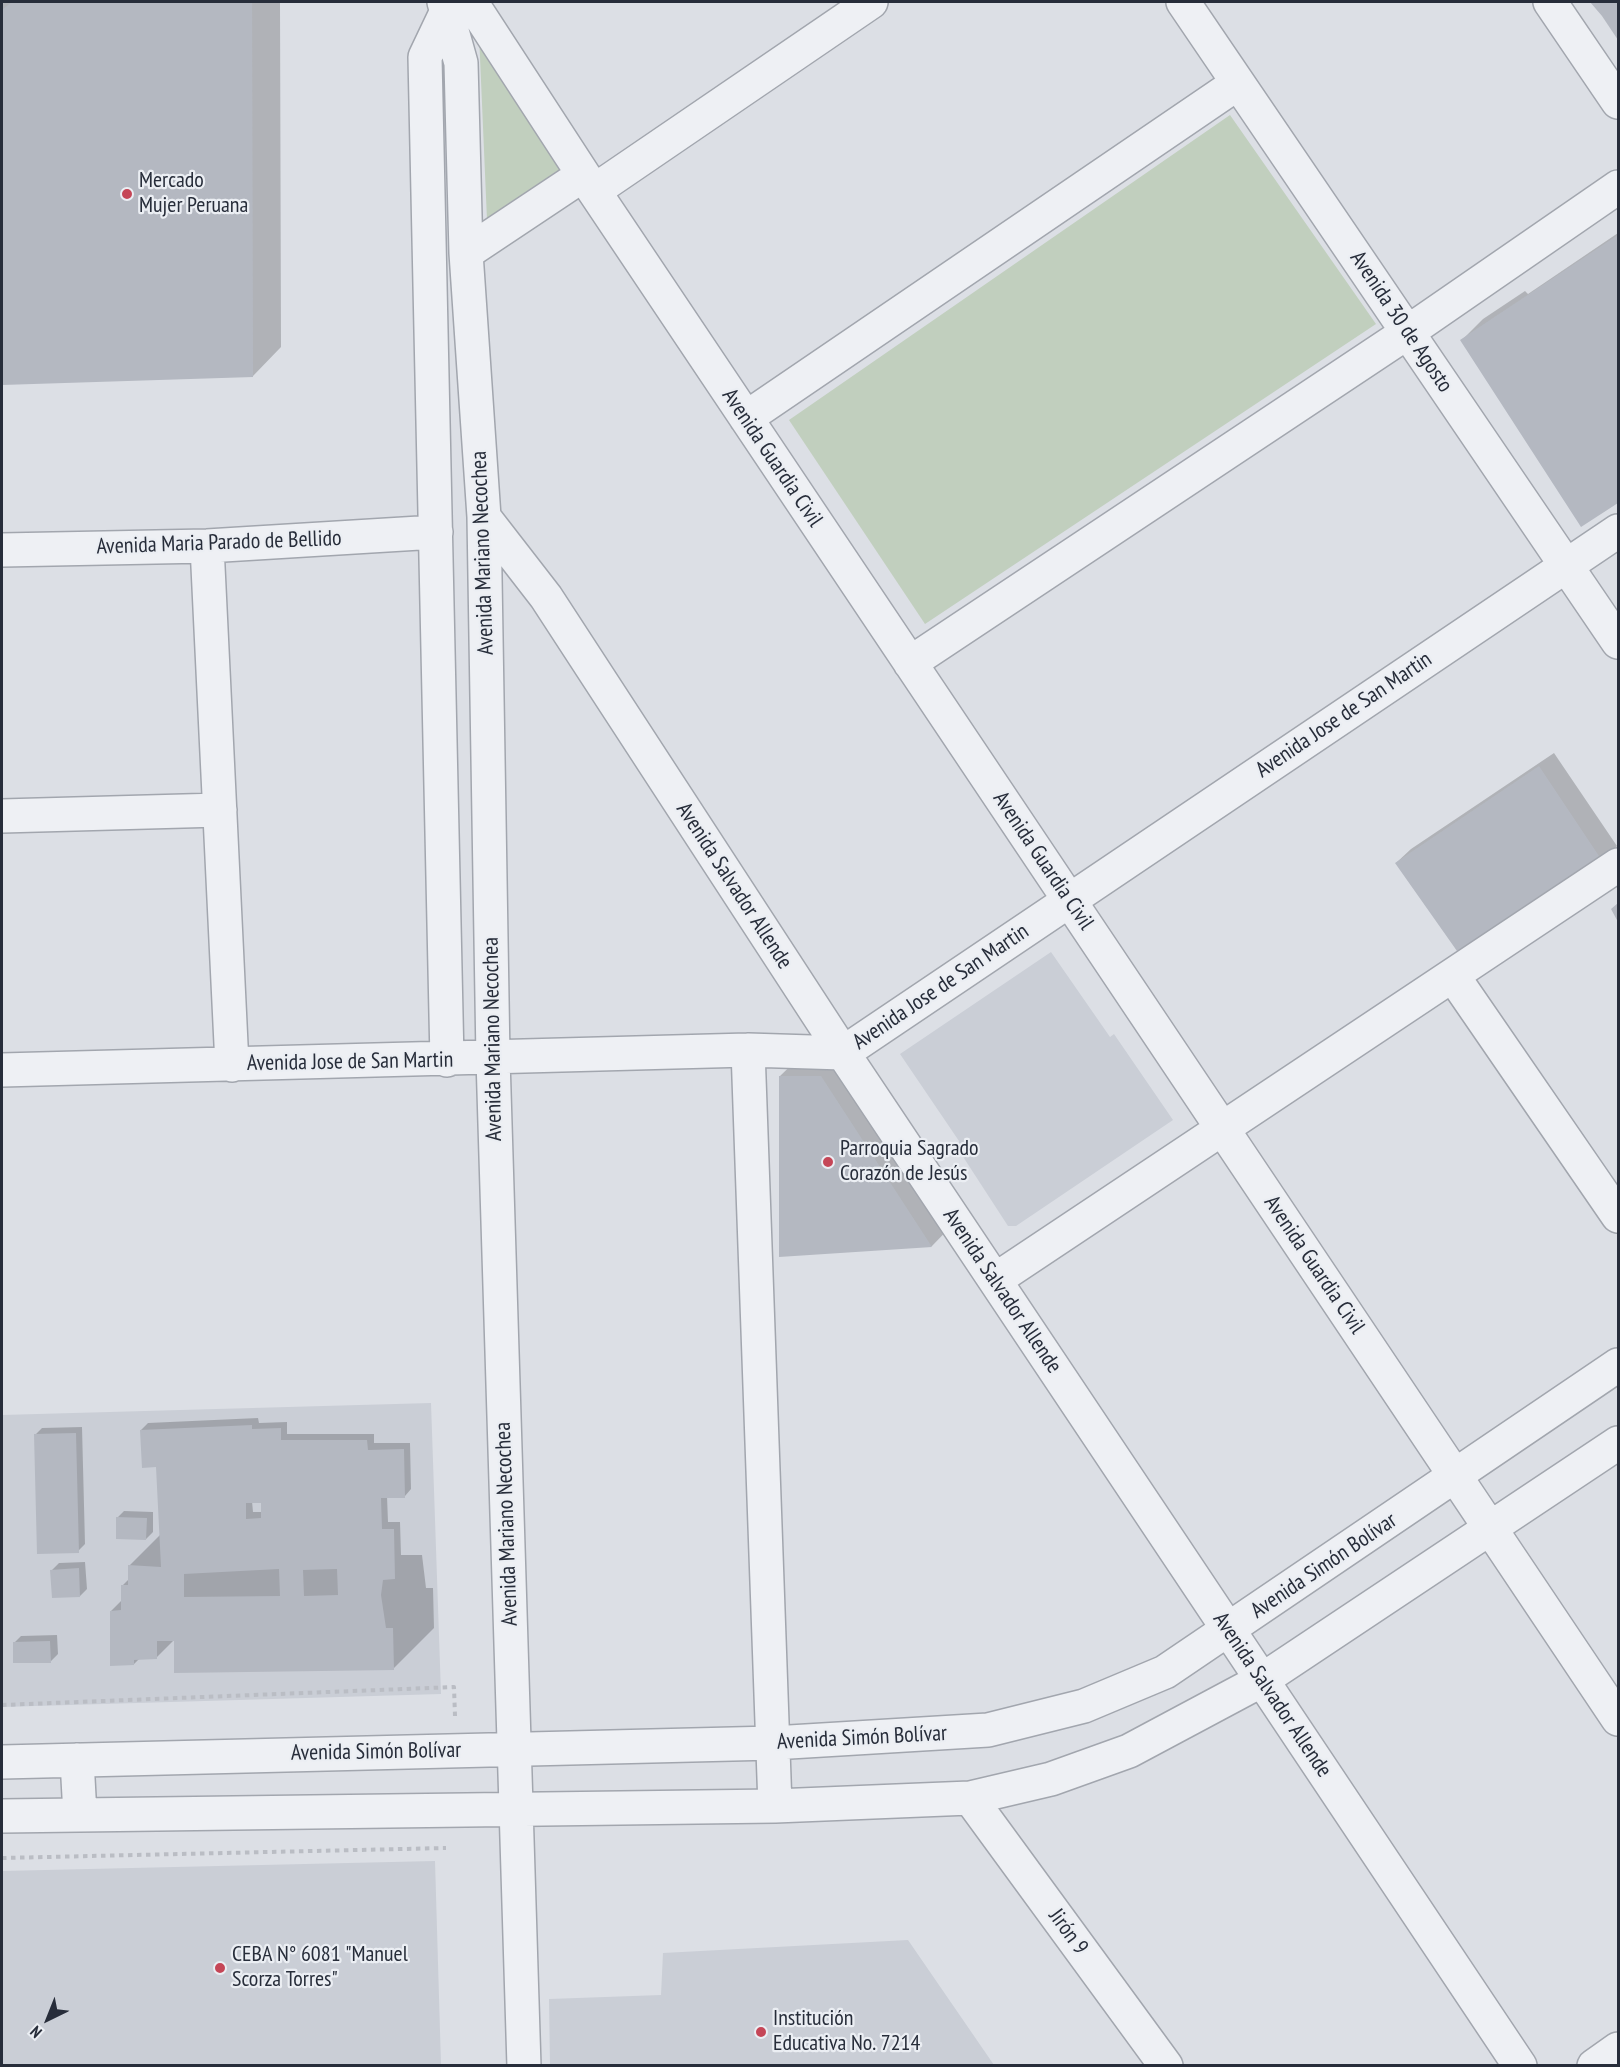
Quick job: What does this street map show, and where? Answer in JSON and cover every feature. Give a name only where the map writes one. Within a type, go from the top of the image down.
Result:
[{"type":"street","points":[[466,253],[588,183],[871,2]]},
{"type":"street","name":"Avenida 30 de Agosto","points":[[1183,2],[1618,642]]},
{"type":"street","points":[[1550,2],[1618,102]]},
{"type":"street","name":"Avenida Guardia Civil","points":[[453,6],[588,183],[1618,1719]]},
{"type":"street","name":"Avenida Mariano Necochea","points":[[453,6],[461,63],[466,253],[484,517],[493,1059],[524,2066]]},
{"type":"street","name":"Avenida Mariano Necochea","points":[[447,1060],[425,57],[453,6]]},
{"type":"street","points":[[746,418],[1238,83]]},
{"type":"street","points":[[910,663],[1408,332],[1618,187]]},
{"type":"street","name":"Avenida Salvador Allende","points":[[484,517],[546,597],[843,1053],[1520,2066]]},
{"type":"street","name":"Avenida Jose de San Martin","points":[[2,1070],[493,1059],[748,1050],[843,1053],[1618,531]]},
{"type":"street","name":"Avenida Maria Parado de Bellido","points":[[2,550],[207,546],[436,532]]},
{"type":"street","points":[[207,546],[232,1065]]},
{"type":"street","points":[[2,816],[220,810]]},
{"type":"street","points":[[995,1280],[1618,865]]},
{"type":"street","points":[[1453,976],[1618,1216]]},
{"type":"street","points":[[748,1050],[775,1806]]},
{"type":"street","name":"Avenida Simón Bolívar","points":[[2,1762],[772,1743],[988,1730],[1084,1706],[1165,1672],[1456,1477],[1618,1365]]},
{"type":"street","points":[[2,1816],[775,1806],[970,1798],[1051,1779],[1129,1751],[1262,1680],[1618,1443]]},
{"type":"street","points":[[77,1760],[80,1815]]},
{"type":"street","name":"Jirón 9","points":[[970,1798],[1166,2066]]},
{"type":"street","points":[[1594,2066],[1618,2049]]},
{"type":"shaded area","points":[[1051,952],[1110,1037],[1114,1034],[1173,1120],[1016,1226],[1008,1226],[958,1149],[959,1141],[900,1054]]},
{"type":"shaded area","points":[[431,1403],[441,1694],[2,1707],[2,1415]]},
{"type":"shaded area","name":"CEBA N° 6081 \"Manuel Scorza Torres\"","points":[[435,1861],[441,2065],[2,2065],[2,1871]]},
{"type":"shaded area","name":"Institución Educativa No. 7214","points":[[908,1940],[994,2065],[550,2065],[549,1999],[661,1995],[663,1953]]},
{"type":"green space","points":[[479,34],[568,165],[487,220]]},
{"type":"green space","points":[[1230,115],[1376,324],[925,624],[789,420]]},
{"type":"building","name":"Mercado Mujer Peruana","points":[[12,2],[252,2],[253,377],[2,385],[2,10]]},
{"type":"building","points":[[1590,2],[1618,2],[1618,40],[1602,16]]},
{"type":"building","points":[[1618,235],[1618,503],[1581,527],[1460,340]]},
{"type":"building","points":[[1539,766],[1603,862],[1457,951],[1395,863]]},
{"type":"building","points":[[1618,903],[1618,922],[1611,909]]},
{"type":"building","name":"Parroquia Sagrado Corazón de Jesús","points":[[779,1076],[821,1076],[932,1247],[779,1257]]},
{"type":"building","points":[[252,1425],[252,1429],[281,1428],[281,1440],[367,1440],[368,1450],[404,1449],[405,1498],[381,1498],[382,1529],[394,1529],[395,1579],[383,1580],[381,1595],[386,1628],[393,1628],[394,1670],[174,1673],[174,1641],[157,1641],[157,1659],[134,1660],[134,1665],[110,1666],[110,1611],[121,1610],[121,1585],[128,1585],[128,1565],[161,1567],[156,1467],[142,1468],[140,1430]],"holes":[[[246,1503],[261,1503],[261,1518],[246,1519]],[[279,1569],[280,1596],[184,1597],[184,1574]],[[337,1569],[338,1595],[304,1596],[303,1570]]]},
{"type":"building","points":[[76,1433],[79,1553],[37,1554],[34,1434]]},
{"type":"building","points":[[116,1517],[147,1518],[146,1540],[116,1539]]},
{"type":"building","points":[[79,1568],[80,1597],[52,1598],[50,1570]]},
{"type":"building","points":[[50,1641],[51,1663],[13,1663],[13,1642]]},
{"type":"place","name":"Mercado Mujer Peruana","points":[[127,194]]},
{"type":"place","name":"Parroquia Sagrado Corazón de Jesús","points":[[828,1162]]},
{"type":"place","name":"CEBA N° 6081 \"Manuel Scorza Torres\"","points":[[220,1968]]},
{"type":"place","name":"Institución Educativa No. 7214","points":[[761,2032]]}]
